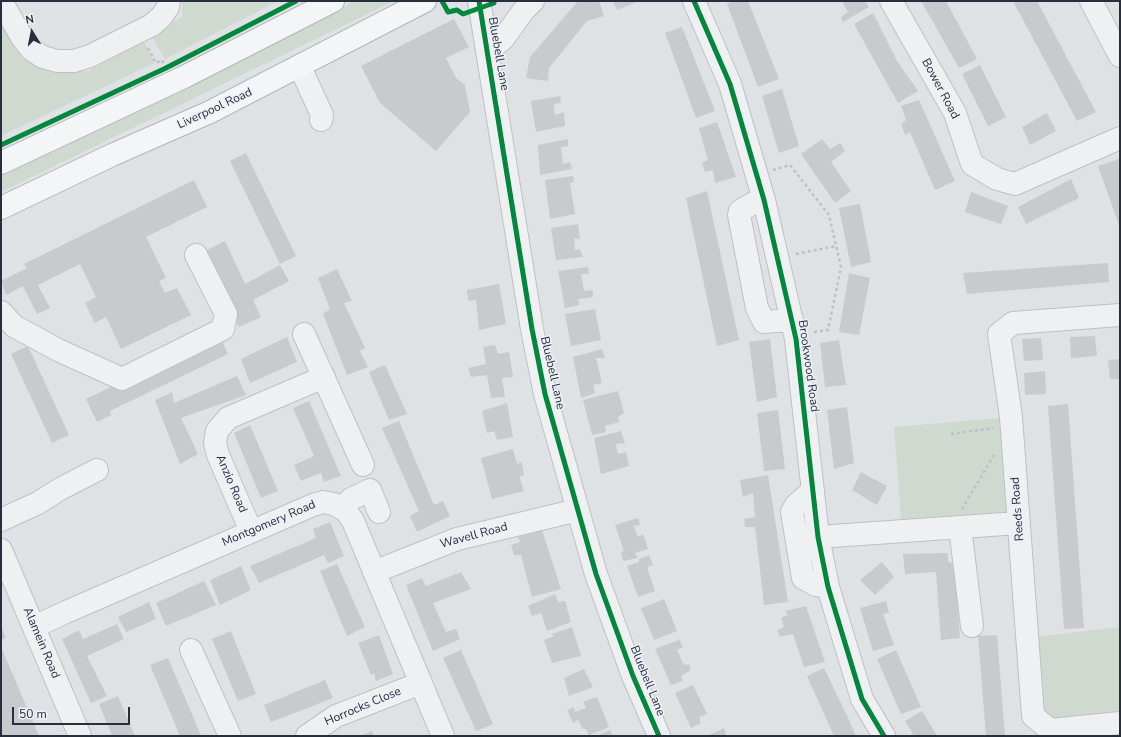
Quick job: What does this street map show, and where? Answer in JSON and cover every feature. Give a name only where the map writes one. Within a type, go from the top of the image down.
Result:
[{"type":"highway","points":[[1,163],[184,77],[333,1]]},
{"type":"highway","name":"Liverpool Road","points":[[1,208],[112,155],[210,112],[300,67],[425,1]]},
{"type":"street","points":[[1,1],[23,39],[32,50],[43,57],[57,61],[74,61],[90,56],[152,25],[166,9]]},
{"type":"street","name":"Bluebell Lane","points":[[479,1],[532,328],[545,394],[578,510],[612,620],[633,676],[659,736]]},
{"type":"street","points":[[488,51],[503,39],[524,10],[533,1]]},
{"type":"street","name":"Brookwood Road","points":[[694,1],[730,84],[764,200],[794,327],[818,537],[828,587],[862,699],[884,736]]},
{"type":"street","name":"Bower Road","points":[[891,1],[955,113],[972,164],[997,179],[1015,184],[1120,138]]},
{"type":"street","points":[[1091,1],[1120,56]]},
{"type":"street","points":[[300,67],[322,115],[321,120]]},
{"type":"street","name":"Brookwood Road","points":[[764,200],[752,204],[740,212],[739,216],[757,308],[764,322],[794,327]]},
{"type":"street","points":[[1,312],[14,326],[58,350],[122,379],[223,329],[226,314],[196,255]]},
{"type":"street","name":"Reeds Road","points":[[1120,315],[1013,323],[999,334],[1011,426],[1033,716],[1050,730],[1120,723]]},
{"type":"street","points":[[304,334],[363,465]]},
{"type":"street","name":"Anzio Road","points":[[251,531],[218,454],[215,438],[217,431],[224,421],[324,377]]},
{"type":"street","points":[[1,520],[38,503],[60,489],[97,470]]},
{"type":"street","points":[[379,512],[370,490],[351,499],[342,508],[352,521],[443,736]]},
{"type":"street","points":[[813,490],[796,505],[792,512],[803,578],[816,585],[828,587]]},
{"type":"street","name":"Montgomery Road","points":[[34,628],[66,612],[318,503],[328,502],[342,508]]},
{"type":"street","name":"Wavell Road","points":[[374,572],[457,540],[578,510]]},
{"type":"street","points":[[818,537],[1019,523]]},
{"type":"street","points":[[955,528],[972,626]]},
{"type":"street","name":"Alamein Road","points":[[1,550],[80,736]]},
{"type":"street","points":[[192,650],[230,736]]},
{"type":"street","name":"Horrocks Close","points":[[307,736],[336,716],[421,683]]},
{"type":"path","points":[[138,32],[156,63],[162,60],[166,68]]},
{"type":"path","points":[[159,71],[173,64]]},
{"type":"path","points":[[770,170],[790,165],[829,214],[841,267],[828,330],[794,327]]},
{"type":"path","points":[[795,254],[836,246]]},
{"type":"path","points":[[951,434],[1011,426]]},
{"type":"path","points":[[955,528],[1011,426]]},
{"type":"shaded area","points":[[182,1],[278,1],[165,59],[151,35],[182,17]]},
{"type":"shaded area","points":[[355,1],[394,1],[1,192],[1,176]]},
{"type":"shaded area","points":[[1,15],[22,55],[54,69],[76,72],[88,71],[144,42],[155,63],[1,136]]},
{"type":"shaded area","points":[[1011,417],[1019,523],[902,531],[894,427]]},
{"type":"shaded area","points":[[1120,627],[1120,723],[1050,730],[1033,716],[1027,638]]},
{"type":"building","points":[[599,1],[604,16],[587,21],[549,68],[548,81],[526,78],[530,57],[577,2]]},
{"type":"building","points":[[613,1],[639,1],[617,10]]},
{"type":"building","points":[[734,1],[748,1],[779,79],[758,87],[727,4]]},
{"type":"building","points":[[842,1],[865,1],[869,7],[843,22],[841,17],[848,12]]},
{"type":"building","points":[[921,1],[946,1],[977,59],[959,68]]},
{"type":"building","points":[[1013,1],[1037,1],[1096,112],[1077,121]]},
{"type":"building","points":[[873,13],[897,61],[918,91],[898,103],[854,24]]},
{"type":"building","points":[[454,19],[469,47],[446,58],[456,78],[465,85],[470,112],[436,151],[380,103],[361,66]]},
{"type":"building","points":[[682,27],[715,111],[696,118],[665,33]]},
{"type":"building","points":[[980,65],[1006,117],[988,126],[962,74]]},
{"type":"building","points":[[782,89],[799,146],[779,153],[762,96]]},
{"type":"building","points":[[560,96],[561,103],[554,104],[555,115],[564,112],[565,126],[536,132],[531,101]]},
{"type":"building","points":[[919,100],[955,181],[935,190],[910,132],[905,135],[901,124],[906,120],[901,106]]},
{"type":"building","points":[[1047,113],[1056,131],[1030,145],[1022,127]]},
{"type":"building","points":[[717,122],[736,177],[715,183],[713,170],[705,172],[702,163],[708,160],[699,128]]},
{"type":"building","points":[[568,139],[568,146],[561,147],[563,164],[570,162],[572,169],[540,175],[538,145]]},
{"type":"building","points":[[822,139],[830,149],[840,143],[845,151],[831,162],[851,191],[835,203],[801,154]]},
{"type":"building","points":[[246,153],[296,256],[280,264],[230,161]]},
{"type":"building","points":[[1119,159],[1120,162],[1120,228],[1098,166]]},
{"type":"building","points":[[573,176],[574,182],[570,183],[575,214],[550,219],[545,180]]},
{"type":"building","points":[[1071,179],[1079,198],[1026,224],[1018,207]]},
{"type":"building","points":[[194,180],[207,207],[146,237],[166,278],[159,281],[165,293],[177,288],[191,315],[121,349],[106,317],[95,323],[85,303],[96,297],[80,264],[38,285],[50,308],[37,314],[23,286],[6,295],[1,281],[27,268],[24,264]]},
{"type":"building","points":[[707,191],[739,340],[717,346],[686,198]]},
{"type":"building","points":[[971,192],[1008,206],[1001,224],[965,212]]},
{"type":"building","points":[[860,204],[871,262],[851,267],[839,208]]},
{"type":"building","points":[[578,224],[580,239],[574,238],[575,250],[580,249],[583,257],[556,260],[551,228]]},
{"type":"building","points":[[225,241],[245,284],[280,265],[289,281],[253,300],[261,317],[239,327],[203,252]]},
{"type":"building","points":[[1108,263],[1109,282],[967,294],[963,273]]},
{"type":"building","points":[[588,267],[589,274],[581,274],[584,291],[593,290],[593,297],[578,299],[579,305],[565,308],[558,271]]},
{"type":"building","points":[[337,269],[352,301],[344,303],[365,348],[360,351],[368,367],[347,375],[323,314],[330,309],[318,278]]},
{"type":"building","points":[[849,273],[870,278],[859,335],[839,332]]},
{"type":"building","points":[[499,284],[506,324],[479,330],[476,300],[468,301],[467,290]]},
{"type":"building","points":[[595,309],[601,340],[571,346],[565,314]]},
{"type":"building","points":[[219,335],[228,354],[110,411],[111,415],[97,422],[86,399]]},
{"type":"building","points":[[1095,336],[1097,356],[1071,358],[1070,337]]},
{"type":"building","points":[[287,337],[297,362],[250,383],[241,359]]},
{"type":"building","points":[[1041,338],[1043,360],[1024,361],[1022,339]]},
{"type":"building","points":[[770,339],[777,397],[757,402],[749,342]]},
{"type":"building","points":[[839,340],[846,385],[825,387],[820,343]]},
{"type":"building","points":[[495,345],[498,354],[509,352],[513,377],[502,378],[505,397],[491,398],[487,375],[471,377],[468,368],[486,364],[483,347]]},
{"type":"building","points":[[28,346],[69,435],[52,443],[11,354]]},
{"type":"building","points":[[602,349],[605,358],[596,358],[602,383],[593,385],[595,393],[581,398],[573,357]]},
{"type":"building","points":[[1120,359],[1120,379],[1110,379],[1108,360]]},
{"type":"building","points":[[385,365],[407,414],[389,420],[369,372]]},
{"type":"building","points":[[1045,371],[1046,394],[1025,395],[1024,373]]},
{"type":"building","points":[[237,376],[246,395],[181,418],[198,454],[180,464],[155,400],[172,392],[174,403]]},
{"type":"building","points":[[618,391],[624,413],[618,417],[619,422],[605,426],[606,432],[592,435],[583,400]]},
{"type":"building","points":[[309,401],[341,476],[324,482],[321,473],[301,481],[294,465],[314,456],[293,408]]},
{"type":"building","points":[[507,403],[513,437],[497,440],[494,431],[487,433],[482,411]]},
{"type":"building","points":[[1068,404],[1084,628],[1064,629],[1048,406]]},
{"type":"building","points":[[847,407],[854,463],[834,469],[827,410]]},
{"type":"building","points":[[778,410],[785,469],[764,471],[757,413]]},
{"type":"building","points":[[399,421],[434,505],[443,501],[450,516],[417,532],[410,516],[419,511],[382,428]]},
{"type":"building","points":[[250,425],[278,491],[261,498],[234,433]]},
{"type":"building","points":[[621,431],[625,443],[616,444],[618,454],[626,452],[629,466],[601,474],[594,438]]},
{"type":"building","points":[[513,449],[517,464],[522,462],[524,476],[519,476],[524,491],[492,499],[481,458]]},
{"type":"building","points":[[861,472],[887,486],[877,505],[852,490]]},
{"type":"building","points":[[768,475],[788,602],[764,605],[755,527],[745,527],[744,519],[755,517],[753,493],[743,497],[740,480]]},
{"type":"building","points":[[638,518],[640,525],[633,526],[638,537],[643,534],[648,549],[635,553],[638,558],[623,561],[621,552],[624,551],[615,525]]},
{"type":"building","points":[[330,522],[344,556],[328,563],[324,555],[259,583],[250,566],[316,538],[313,529]]},
{"type":"building","points":[[542,530],[561,589],[532,597],[521,555],[514,555],[511,545],[520,542],[518,537]]},
{"type":"building","points":[[948,553],[948,562],[954,563],[960,638],[941,640],[936,572],[905,574],[903,554]]},
{"type":"building","points":[[649,555],[653,565],[647,567],[655,591],[638,597],[627,566],[639,562],[639,559]]},
{"type":"building","points":[[882,562],[894,577],[875,595],[860,580]]},
{"type":"building","points":[[337,564],[365,627],[347,636],[320,571]]},
{"type":"building","points":[[241,566],[251,590],[220,605],[210,580]]},
{"type":"building","points":[[461,572],[471,589],[433,603],[446,632],[456,629],[460,639],[433,651],[406,585],[422,578],[426,586]]},
{"type":"building","points":[[204,581],[216,605],[166,626],[156,603]]},
{"type":"building","points":[[555,594],[558,602],[565,601],[571,622],[547,631],[541,613],[532,616],[528,606]]},
{"type":"building","points":[[664,599],[677,631],[654,640],[641,608]]},
{"type":"building","points":[[886,601],[889,613],[883,614],[894,645],[873,651],[860,608]]},
{"type":"building","points":[[149,602],[156,619],[126,632],[118,617]]},
{"type":"building","points":[[806,606],[825,662],[804,667],[793,634],[780,637],[777,630],[784,627],[781,618],[788,615],[785,611]]},
{"type":"building","points":[[117,624],[124,639],[87,656],[107,696],[91,703],[62,639],[79,630],[83,639]]},
{"type":"building","points":[[1,626],[6,638],[1,640]]},
{"type":"building","points":[[572,627],[581,656],[552,663],[544,640],[554,636],[552,634]]},
{"type":"building","points":[[231,631],[256,694],[238,701],[212,639]]},
{"type":"building","points":[[379,635],[393,674],[376,681],[374,673],[371,675],[358,643]]},
{"type":"building","points":[[997,635],[1005,736],[986,736],[978,636]]},
{"type":"building","points":[[679,640],[683,647],[677,650],[684,665],[689,664],[691,670],[681,676],[683,681],[671,685],[655,649]]},
{"type":"building","points":[[1,647],[39,736],[1,736]]},
{"type":"building","points":[[461,650],[493,724],[476,731],[443,658]]},
{"type":"building","points":[[896,650],[921,707],[901,714],[877,659]]},
{"type":"building","points":[[168,658],[201,736],[180,736],[150,665]]},
{"type":"building","points":[[824,668],[856,736],[834,736],[807,676]]},
{"type":"building","points":[[584,669],[593,687],[569,696],[564,678]]},
{"type":"building","points":[[325,680],[333,698],[271,722],[264,705]]},
{"type":"building","points":[[693,685],[707,714],[699,717],[701,723],[691,728],[675,693]]},
{"type":"building","points":[[118,696],[135,736],[112,736],[99,704]]},
{"type":"building","points":[[597,697],[609,727],[589,735],[586,729],[583,729],[578,720],[573,723],[567,710],[574,707],[575,712],[586,708],[583,702]]},
{"type":"building","points":[[922,711],[937,736],[914,736],[905,721]]},
{"type":"building","points":[[724,728],[726,734],[723,736],[707,736]]},
{"type":"building","points":[[610,730],[613,736],[597,736]]},
{"type":"building","points":[[372,731],[374,736],[361,736]]},
{"type":"cycle path","points":[[1,145],[166,68],[296,1]]},
{"type":"cycle path","points":[[442,1],[448,12],[457,10],[463,14],[494,3],[494,1]]},
{"type":"cycle path","points":[[479,1],[532,329],[545,394],[596,574],[633,676],[659,736]]},
{"type":"cycle path","points":[[694,1],[730,84],[764,200],[796,339],[818,537],[828,587],[862,699],[884,736]]}]
